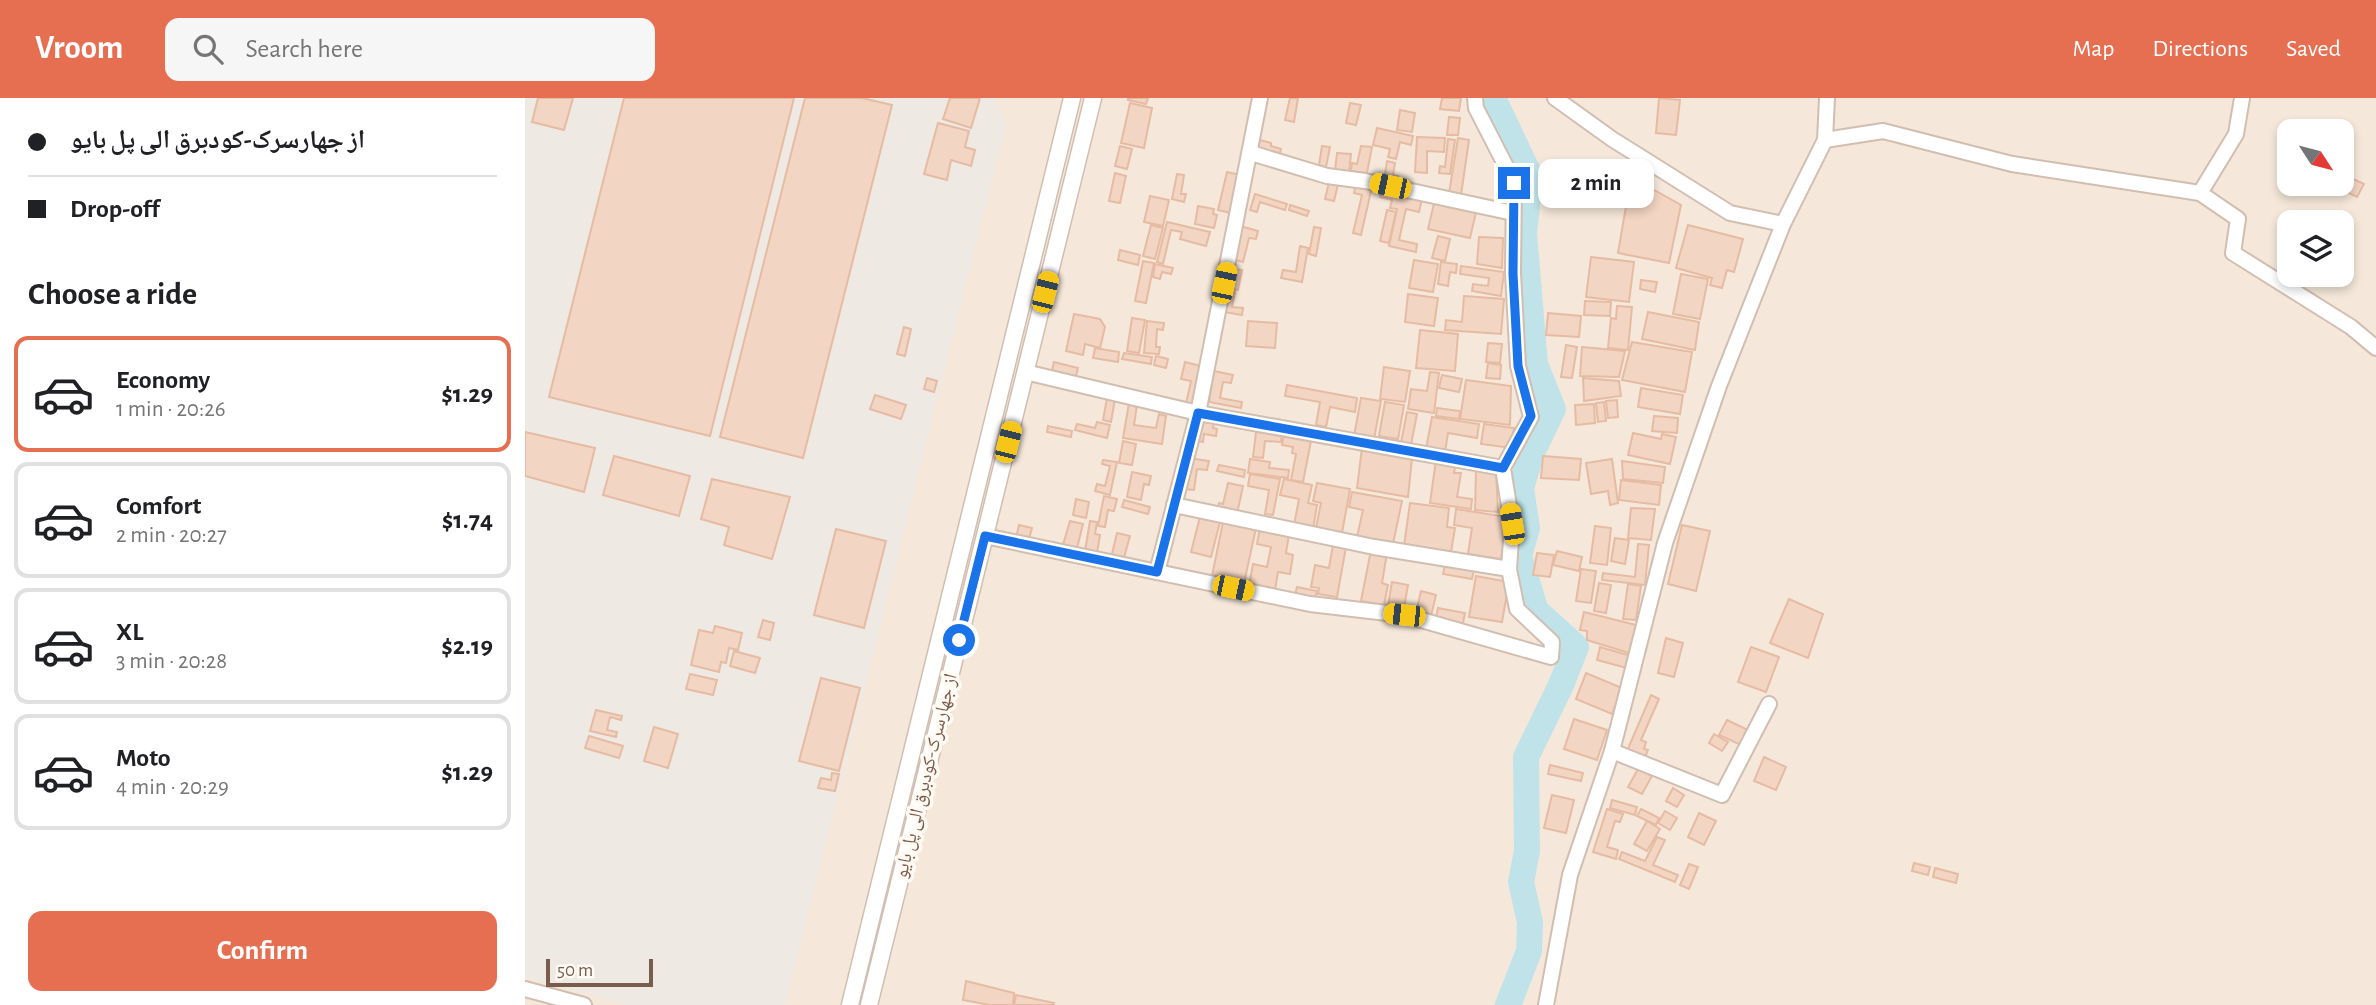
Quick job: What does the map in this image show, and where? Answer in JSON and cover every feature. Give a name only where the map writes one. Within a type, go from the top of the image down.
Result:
[{"type":"street","name":"از جهارسرک-کودبرق الی پل بایو","points":[[850,1005],[1072,98]]},
{"type":"street","name":"از جهارسرک-کودبرق الی پل بایو","points":[[869,1005],[1093,98]]},
{"type":"street","points":[[1157,572],[1198,413],[1260,98]]},
{"type":"street","points":[[985,536],[1310,604],[1404,615],[1551,657],[1552,642],[1517,609],[1509,569],[1512,524],[1503,468],[1531,416],[1518,366],[1513,274],[1514,183],[1476,108],[1475,98]]},
{"type":"street","points":[[1555,98],[1612,139],[1730,213],[1783,224]]},
{"type":"street","points":[[1546,1005],[1570,875],[1612,751],[1665,543],[1719,386],[1783,224],[1825,140],[1827,98]]},
{"type":"street","points":[[2200,193],[2236,134],[2242,98]]},
{"type":"street","points":[[1825,140],[1883,131],[2012,164],[2200,193],[2238,219],[2232,253],[2351,327],[2376,348]]},
{"type":"street","points":[[1251,153],[1327,176],[1365,181],[1513,213]]},
{"type":"street","points":[[1025,372],[1198,413],[1503,468]]},
{"type":"street","points":[[1174,505],[1374,547],[1509,569]]},
{"type":"street","points":[[1612,751],[1722,795],[1769,704]]},
{"type":"street","points":[[525,989],[584,1005]]},
{"type":"shaded area","points":[[525,98],[2376,98],[2376,1005],[525,1005]]},
{"type":"shaded area","points":[[525,98],[995,98],[1006,126],[785,1005],[630,1005],[525,978]]},
{"type":"building","points":[[538,98],[573,98],[564,130],[532,122]]},
{"type":"building","points":[[624,98],[794,98],[710,436],[549,397]]},
{"type":"building","points":[[805,98],[862,98],[892,105],[803,458],[720,437]]},
{"type":"building","points":[[950,98],[980,98],[971,128],[943,119]]},
{"type":"building","points":[[1128,98],[1148,98],[1146,104]]},
{"type":"building","points":[[1290,98],[1298,98],[1294,122],[1285,120]]},
{"type":"building","points":[[1442,98],[1461,98],[1459,111],[1440,109]]},
{"type":"building","points":[[1659,98],[1680,100],[1676,135],[1656,133]]},
{"type":"building","points":[[1130,103],[1152,108],[1144,148],[1121,143]]},
{"type":"building","points":[[1350,103],[1361,105],[1356,125],[1346,123]]},
{"type":"building","points":[[1400,110],[1415,113],[1412,132],[1397,130]]},
{"type":"building","points":[[1449,117],[1460,118],[1458,135],[1447,135]]},
{"type":"building","points":[[938,123],[969,131],[965,147],[975,150],[971,166],[951,160],[947,180],[924,174]]},
{"type":"building","points":[[1377,128],[1413,136],[1411,145],[1400,142],[1396,159],[1388,157],[1390,149],[1373,145]]},
{"type":"building","points":[[1417,137],[1445,138],[1444,152],[1427,151],[1427,173],[1415,172]]},
{"type":"building","points":[[1458,138],[1469,140],[1461,195],[1449,193]]},
{"type":"building","points":[[1448,139],[1455,140],[1450,174],[1439,173],[1440,166],[1445,167]]},
{"type":"building","points":[[1260,140],[1281,149],[1279,157],[1257,152]]},
{"type":"building","points":[[1120,146],[1132,149],[1127,169],[1115,166]]},
{"type":"building","points":[[1322,146],[1330,147],[1326,167],[1319,165]]},
{"type":"building","points":[[1361,146],[1372,147],[1367,173],[1351,171],[1352,163],[1357,164]]},
{"type":"building","points":[[1337,153],[1351,154],[1349,172],[1335,171]]},
{"type":"building","points":[[1387,161],[1395,163],[1393,175],[1398,176],[1397,182],[1384,180]]},
{"type":"building","points":[[1227,172],[1240,175],[1231,213],[1218,210]]},
{"type":"building","points":[[1115,173],[1126,176],[1120,203],[1109,201]]},
{"type":"building","points":[[1177,174],[1184,175],[1181,194],[1186,194],[1184,202],[1172,199]]},
{"type":"building","points":[[1631,177],[1681,205],[1669,263],[1618,253]]},
{"type":"building","points":[[1330,178],[1339,180],[1334,201],[1325,199]]},
{"type":"building","points":[[2354,179],[2364,184],[2357,197],[2354,196]]},
{"type":"building","points":[[1356,184],[1372,187],[1361,235],[1353,233],[1362,195],[1354,193]]},
{"type":"building","points":[[1381,190],[1422,199],[1419,212],[1406,209],[1399,240],[1417,244],[1416,252],[1389,246],[1397,209],[1390,208],[1392,200],[1380,197]]},
{"type":"building","points":[[1255,194],[1287,204],[1285,210],[1260,202],[1257,212],[1250,210]]},
{"type":"building","points":[[1150,196],[1169,200],[1163,226],[1144,222]]},
{"type":"building","points":[[1435,199],[1477,208],[1470,238],[1428,229]]},
{"type":"building","points":[[1290,205],[1309,211],[1307,216],[1289,210]]},
{"type":"building","points":[[1198,206],[1214,209],[1213,214],[1217,215],[1214,228],[1195,224]]},
{"type":"building","points":[[1387,210],[1396,212],[1389,243],[1380,241]]},
{"type":"building","points":[[1167,222],[1210,232],[1206,246],[1180,239],[1182,232],[1171,230],[1163,264],[1157,262]]},
{"type":"building","points":[[1151,225],[1163,228],[1155,259],[1143,256]]},
{"type":"building","points":[[1688,225],[1743,239],[1734,272],[1727,270],[1722,288],[1710,285],[1712,278],[1676,268]]},
{"type":"building","points":[[1240,226],[1258,231],[1256,239],[1249,238],[1243,262],[1232,259]]},
{"type":"building","points":[[1314,227],[1321,228],[1316,256],[1309,254]]},
{"type":"building","points":[[1438,236],[1450,239],[1445,261],[1432,258]]},
{"type":"building","points":[[1479,237],[1503,238],[1502,268],[1477,264]]},
{"type":"building","points":[[1300,246],[1308,248],[1302,282],[1281,278],[1283,270],[1296,272]]},
{"type":"building","points":[[1120,250],[1140,255],[1138,265],[1118,260]]},
{"type":"building","points":[[1591,257],[1634,262],[1629,302],[1586,297]]},
{"type":"building","points":[[1414,260],[1438,264],[1433,292],[1409,288]]},
{"type":"building","points":[[1143,261],[1154,263],[1146,303],[1135,301]]},
{"type":"building","points":[[1441,262],[1457,264],[1456,273],[1450,272],[1448,286],[1438,284]]},
{"type":"building","points":[[1155,264],[1173,268],[1171,274],[1162,272],[1160,279],[1153,277]]},
{"type":"building","points":[[1461,266],[1504,272],[1501,296],[1472,291],[1473,284],[1488,286],[1489,278],[1460,274]]},
{"type":"building","points":[[1234,269],[1242,270],[1238,290],[1230,289]]},
{"type":"building","points":[[1681,274],[1708,279],[1700,319],[1673,314]]},
{"type":"building","points":[[1641,280],[1657,282],[1655,292],[1640,289]]},
{"type":"building","points":[[1227,291],[1235,292],[1232,307],[1243,308],[1242,315],[1224,312]]},
{"type":"building","points":[[1408,294],[1438,298],[1434,326],[1405,322]]},
{"type":"building","points":[[1464,296],[1504,299],[1501,334],[1445,330],[1446,320],[1462,322]]},
{"type":"building","points":[[1585,301],[1611,302],[1610,316],[1584,315]]},
{"type":"building","points":[[1617,306],[1632,307],[1628,350],[1608,348],[1611,318],[1616,319]]},
{"type":"building","points":[[1648,312],[1699,322],[1695,350],[1642,339]]},
{"type":"building","points":[[1548,313],[1581,316],[1579,337],[1546,335]]},
{"type":"building","points":[[1074,314],[1100,319],[1105,327],[1100,348],[1085,344],[1083,355],[1066,351]]},
{"type":"building","points":[[1132,318],[1145,320],[1139,353],[1127,351]]},
{"type":"building","points":[[1147,321],[1164,323],[1163,330],[1157,329],[1156,347],[1160,347],[1159,354],[1144,353]]},
{"type":"building","points":[[1248,321],[1277,323],[1275,348],[1246,346]]},
{"type":"building","points":[[904,327],[911,329],[905,356],[897,354]]},
{"type":"building","points":[[1420,330],[1458,334],[1455,371],[1416,368]]},
{"type":"building","points":[[1632,342],[1692,352],[1685,392],[1622,380]]},
{"type":"building","points":[[1488,343],[1502,344],[1500,363],[1486,362]]},
{"type":"building","points":[[1566,345],[1577,347],[1572,378],[1561,377]]},
{"type":"building","points":[[1582,347],[1625,351],[1619,377],[1580,376]]},
{"type":"building","points":[[1095,348],[1119,352],[1118,362],[1093,358]]},
{"type":"building","points":[[1124,353],[1152,357],[1151,364],[1122,359]]},
{"type":"building","points":[[1156,356],[1168,359],[1166,368],[1154,365]]},
{"type":"building","points":[[1054,362],[1078,368],[1075,380],[1051,374]]},
{"type":"building","points":[[1185,362],[1201,366],[1193,406],[1186,404],[1191,381],[1181,379]]},
{"type":"building","points":[[1488,363],[1501,365],[1500,379],[1486,378]]},
{"type":"building","points":[[1384,367],[1410,371],[1405,402],[1380,399]]},
{"type":"building","points":[[1214,371],[1233,375],[1231,383],[1223,382],[1220,398],[1242,402],[1241,408],[1209,402]]},
{"type":"building","points":[[1430,372],[1439,373],[1434,413],[1408,409],[1411,389],[1427,391]]},
{"type":"building","points":[[1442,375],[1462,379],[1459,392],[1439,388]]},
{"type":"building","points":[[927,378],[937,381],[934,392],[924,389]]},
{"type":"building","points":[[1583,378],[1619,381],[1621,396],[1584,401]]},
{"type":"building","points":[[1466,380],[1511,386],[1510,425],[1460,419]]},
{"type":"building","points":[[1287,385],[1357,398],[1355,412],[1330,407],[1326,427],[1316,425],[1320,402],[1285,396]]},
{"type":"building","points":[[1641,388],[1683,395],[1680,414],[1638,407]]},
{"type":"building","points":[[875,395],[906,405],[901,419],[870,409]]},
{"type":"building","points":[[1107,398],[1115,399],[1111,422],[1103,420]]},
{"type":"building","points":[[1361,398],[1381,401],[1374,439],[1354,436]]},
{"type":"building","points":[[1617,400],[1618,417],[1608,418],[1606,401]]},
{"type":"building","points":[[1385,402],[1404,405],[1398,439],[1379,436]]},
{"type":"building","points":[[1604,402],[1606,421],[1598,422],[1596,403]]},
{"type":"building","points":[[1129,403],[1137,405],[1134,425],[1156,428],[1159,414],[1166,416],[1162,444],[1123,438]]},
{"type":"building","points":[[1594,404],[1595,423],[1576,425],[1575,405]]},
{"type":"building","points":[[1437,408],[1460,411],[1459,419],[1436,416]]},
{"type":"building","points":[[1407,412],[1417,414],[1411,445],[1401,443]]},
{"type":"building","points":[[1654,416],[1678,418],[1677,433],[1652,431]]},
{"type":"building","points":[[1432,417],[1479,424],[1477,438],[1448,433],[1445,452],[1426,449]]},
{"type":"building","points":[[1200,419],[1214,421],[1216,436],[1204,434],[1203,442],[1197,441]]},
{"type":"building","points":[[1097,422],[1110,425],[1107,438],[1075,430],[1077,424],[1095,428]]},
{"type":"building","points":[[1484,424],[1514,428],[1511,448],[1481,444]]},
{"type":"building","points":[[1048,426],[1072,431],[1071,437],[1047,432]]},
{"type":"building","points":[[525,432],[595,448],[584,492],[525,476]]},
{"type":"building","points":[[1256,432],[1282,435],[1281,442],[1265,441],[1263,458],[1253,457]]},
{"type":"building","points":[[1633,433],[1661,439],[1662,434],[1676,437],[1670,464],[1628,455]]},
{"type":"building","points":[[1284,435],[1311,441],[1303,482],[1291,480],[1296,454],[1292,453],[1293,447],[1282,445]]},
{"type":"building","points":[[1123,441],[1136,444],[1132,465],[1119,463]]},
{"type":"building","points":[[1362,448],[1412,458],[1408,497],[1357,488]]},
{"type":"building","points":[[614,456],[690,476],[679,516],[603,495]]},
{"type":"building","points":[[1543,456],[1581,459],[1579,480],[1541,478]]},
{"type":"building","points":[[1189,458],[1209,461],[1207,470],[1197,469],[1194,490],[1184,489]]},
{"type":"building","points":[[1250,459],[1270,462],[1269,468],[1289,470],[1288,478],[1248,473]]},
{"type":"building","points":[[1612,459],[1618,503],[1610,505],[1608,491],[1591,494],[1586,463]]},
{"type":"building","points":[[1103,460],[1117,462],[1110,495],[1095,491],[1097,484],[1105,486],[1110,466],[1102,464]]},
{"type":"building","points":[[1436,460],[1456,463],[1454,473],[1461,473],[1457,497],[1472,499],[1471,509],[1430,503]]},
{"type":"building","points":[[1622,461],[1665,467],[1663,483],[1623,479]]},
{"type":"building","points":[[1219,465],[1245,470],[1244,477],[1217,471]]},
{"type":"building","points":[[1476,469],[1496,470],[1498,512],[1475,510]]},
{"type":"building","points":[[1132,472],[1151,476],[1149,485],[1144,484],[1141,500],[1127,497]]},
{"type":"building","points":[[1250,474],[1280,479],[1273,515],[1265,514],[1269,490],[1248,486]]},
{"type":"building","points":[[712,479],[790,497],[772,559],[724,545],[729,527],[701,519]]},
{"type":"building","points":[[1284,479],[1312,485],[1308,503],[1317,505],[1313,529],[1294,525],[1299,499],[1280,495]]},
{"type":"building","points":[[1621,480],[1661,485],[1659,505],[1619,500]]},
{"type":"building","points":[[1228,483],[1243,486],[1237,514],[1217,510],[1219,503],[1223,504]]},
{"type":"building","points":[[1317,483],[1350,489],[1342,533],[1316,528],[1321,503],[1313,501]]},
{"type":"building","points":[[1352,492],[1402,501],[1393,544],[1357,537],[1363,510],[1349,507]]},
{"type":"building","points":[[1104,496],[1117,499],[1114,511],[1108,510],[1105,527],[1098,526]]},
{"type":"building","points":[[1076,499],[1089,502],[1086,518],[1073,515]]},
{"type":"building","points":[[1124,500],[1150,507],[1148,514],[1122,507]]},
{"type":"building","points":[[1410,503],[1449,508],[1447,527],[1455,528],[1451,552],[1404,546]]},
{"type":"building","points":[[1631,508],[1655,509],[1651,540],[1628,538]]},
{"type":"building","points":[[1456,509],[1507,517],[1501,559],[1468,554],[1472,528],[1454,525]]},
{"type":"building","points":[[1200,517],[1220,522],[1211,557],[1191,552]]},
{"type":"building","points":[[1070,521],[1083,524],[1076,552],[1062,548]]},
{"type":"building","points":[[1090,521],[1097,522],[1095,534],[1100,535],[1097,553],[1085,551]]},
{"type":"building","points":[[1223,522],[1256,528],[1244,583],[1212,576]]},
{"type":"building","points":[[1019,525],[1032,528],[1028,542],[1016,538]]},
{"type":"building","points":[[1682,525],[1710,531],[1696,591],[1668,584]]},
{"type":"building","points":[[1595,526],[1611,528],[1607,565],[1590,563]]},
{"type":"building","points":[[1260,528],[1289,534],[1286,553],[1293,555],[1290,574],[1278,572],[1275,590],[1249,586],[1253,564],[1267,567],[1271,547],[1257,544]]},
{"type":"building","points":[[836,529],[886,541],[864,628],[814,615]]},
{"type":"building","points":[[1117,533],[1130,536],[1123,561],[1111,558]]},
{"type":"building","points":[[1615,538],[1629,540],[1625,564],[1611,561]]},
{"type":"building","points":[[1638,544],[1649,545],[1645,585],[1602,580],[1603,573],[1635,577]]},
{"type":"building","points":[[1333,545],[1346,547],[1337,597],[1318,594],[1319,588],[1311,587],[1315,565],[1329,568]]},
{"type":"building","points":[[1371,550],[1387,553],[1382,583],[1388,585],[1384,605],[1361,601]]},
{"type":"building","points":[[1557,551],[1582,557],[1579,571],[1553,565]]},
{"type":"building","points":[[1537,553],[1554,555],[1550,577],[1533,575]]},
{"type":"building","points":[[1445,565],[1474,569],[1472,579],[1443,574]]},
{"type":"building","points":[[1581,569],[1596,571],[1591,603],[1576,601]]},
{"type":"building","points":[[1476,576],[1509,582],[1502,622],[1469,617]]},
{"type":"building","points":[[1392,582],[1408,585],[1404,608],[1388,605]]},
{"type":"building","points":[[1599,583],[1611,585],[1606,613],[1594,611]]},
{"type":"building","points":[[1628,584],[1641,586],[1636,620],[1623,619]]},
{"type":"building","points":[[1297,587],[1317,591],[1315,599],[1295,595]]},
{"type":"building","points":[[1421,591],[1436,595],[1431,616],[1416,613]]},
{"type":"building","points":[[1789,599],[1823,614],[1808,658],[1770,643]]},
{"type":"building","points":[[1438,608],[1465,613],[1462,628],[1435,622]]},
{"type":"building","points":[[1584,612],[1636,625],[1629,653],[1587,640],[1587,631],[1580,630]]},
{"type":"building","points":[[763,620],[774,623],[770,640],[758,637]]},
{"type":"building","points":[[715,626],[742,633],[738,650],[729,648],[726,663],[721,662],[719,672],[691,665],[699,630],[713,633]]},
{"type":"building","points":[[1666,638],[1683,643],[1674,677],[1658,673]]},
{"type":"building","points":[[1600,647],[1631,656],[1627,668],[1597,660]]},
{"type":"building","points":[[1751,647],[1779,657],[1766,692],[1738,682]]},
{"type":"building","points":[[734,651],[760,658],[755,673],[730,666]]},
{"type":"building","points":[[1586,673],[1622,688],[1612,714],[1576,699]]},
{"type":"building","points":[[690,674],[717,680],[713,695],[686,689]]},
{"type":"building","points":[[821,678],[860,688],[839,771],[799,761]]},
{"type":"building","points":[[1651,695],[1659,699],[1641,740],[1646,742],[1644,749],[1648,750],[1644,759],[1627,751]]},
{"type":"building","points":[[596,710],[622,716],[621,720],[610,717],[607,730],[617,732],[616,737],[590,731]]},
{"type":"building","points":[[1574,719],[1607,730],[1597,760],[1564,749]]},
{"type":"building","points":[[1727,720],[1748,730],[1741,745],[1719,735]]},
{"type":"building","points":[[654,727],[678,734],[668,768],[644,761]]},
{"type":"building","points":[[1714,734],[1728,742],[1722,751],[1709,743]]},
{"type":"building","points":[[589,736],[623,746],[619,758],[585,748]]},
{"type":"building","points":[[1764,757],[1786,767],[1776,790],[1754,781]]},
{"type":"building","points":[[1550,765],[1583,773],[1581,781],[1548,774]]},
{"type":"building","points":[[1638,769],[1652,776],[1642,794],[1628,787]]},
{"type":"building","points":[[832,773],[839,774],[835,791],[818,788],[821,778],[831,780]]},
{"type":"building","points":[[1673,788],[1684,795],[1677,807],[1666,801]]},
{"type":"building","points":[[1552,795],[1574,800],[1566,833],[1544,828]]},
{"type":"building","points":[[1612,800],[1637,807],[1635,815],[1610,808]]},
{"type":"building","points":[[1607,809],[1623,814],[1620,822],[1615,821],[1607,847],[1618,850],[1616,859],[1593,852]]},
{"type":"building","points":[[1641,809],[1659,818],[1656,825],[1637,816]]},
{"type":"building","points":[[1665,811],[1677,818],[1670,830],[1658,823]]},
{"type":"building","points":[[1699,813],[1716,821],[1704,845],[1688,837]]},
{"type":"building","points":[[1647,821],[1660,829],[1647,851],[1634,844]]},
{"type":"building","points":[[1657,837],[1665,840],[1653,865],[1678,875],[1675,882],[1619,859],[1622,852],[1645,861]]},
{"type":"building","points":[[1914,863],[1930,867],[1928,875],[1912,871]]},
{"type":"building","points":[[1689,864],[1698,867],[1689,889],[1680,885]]},
{"type":"building","points":[[1935,868],[1958,874],[1956,883],[1933,877]]},
{"type":"building","points":[[966,981],[1014,993],[1013,1005],[990,1005],[963,1000]]},
{"type":"building","points":[[1016,995],[1054,1003],[1014,1005]]},
{"type":"waterway","points":[[1493,98],[1530,176],[1524,234],[1535,364],[1553,409],[1530,457],[1521,489],[1527,528],[1519,556],[1536,611],[1576,647],[1526,757],[1527,851],[1521,882],[1530,922],[1529,951],[1508,1005]]},
{"type":"route","points":[[959,640],[985,536],[1157,572],[1198,413],[1503,468],[1531,416],[1518,366],[1513,274],[1514,183]]}]
